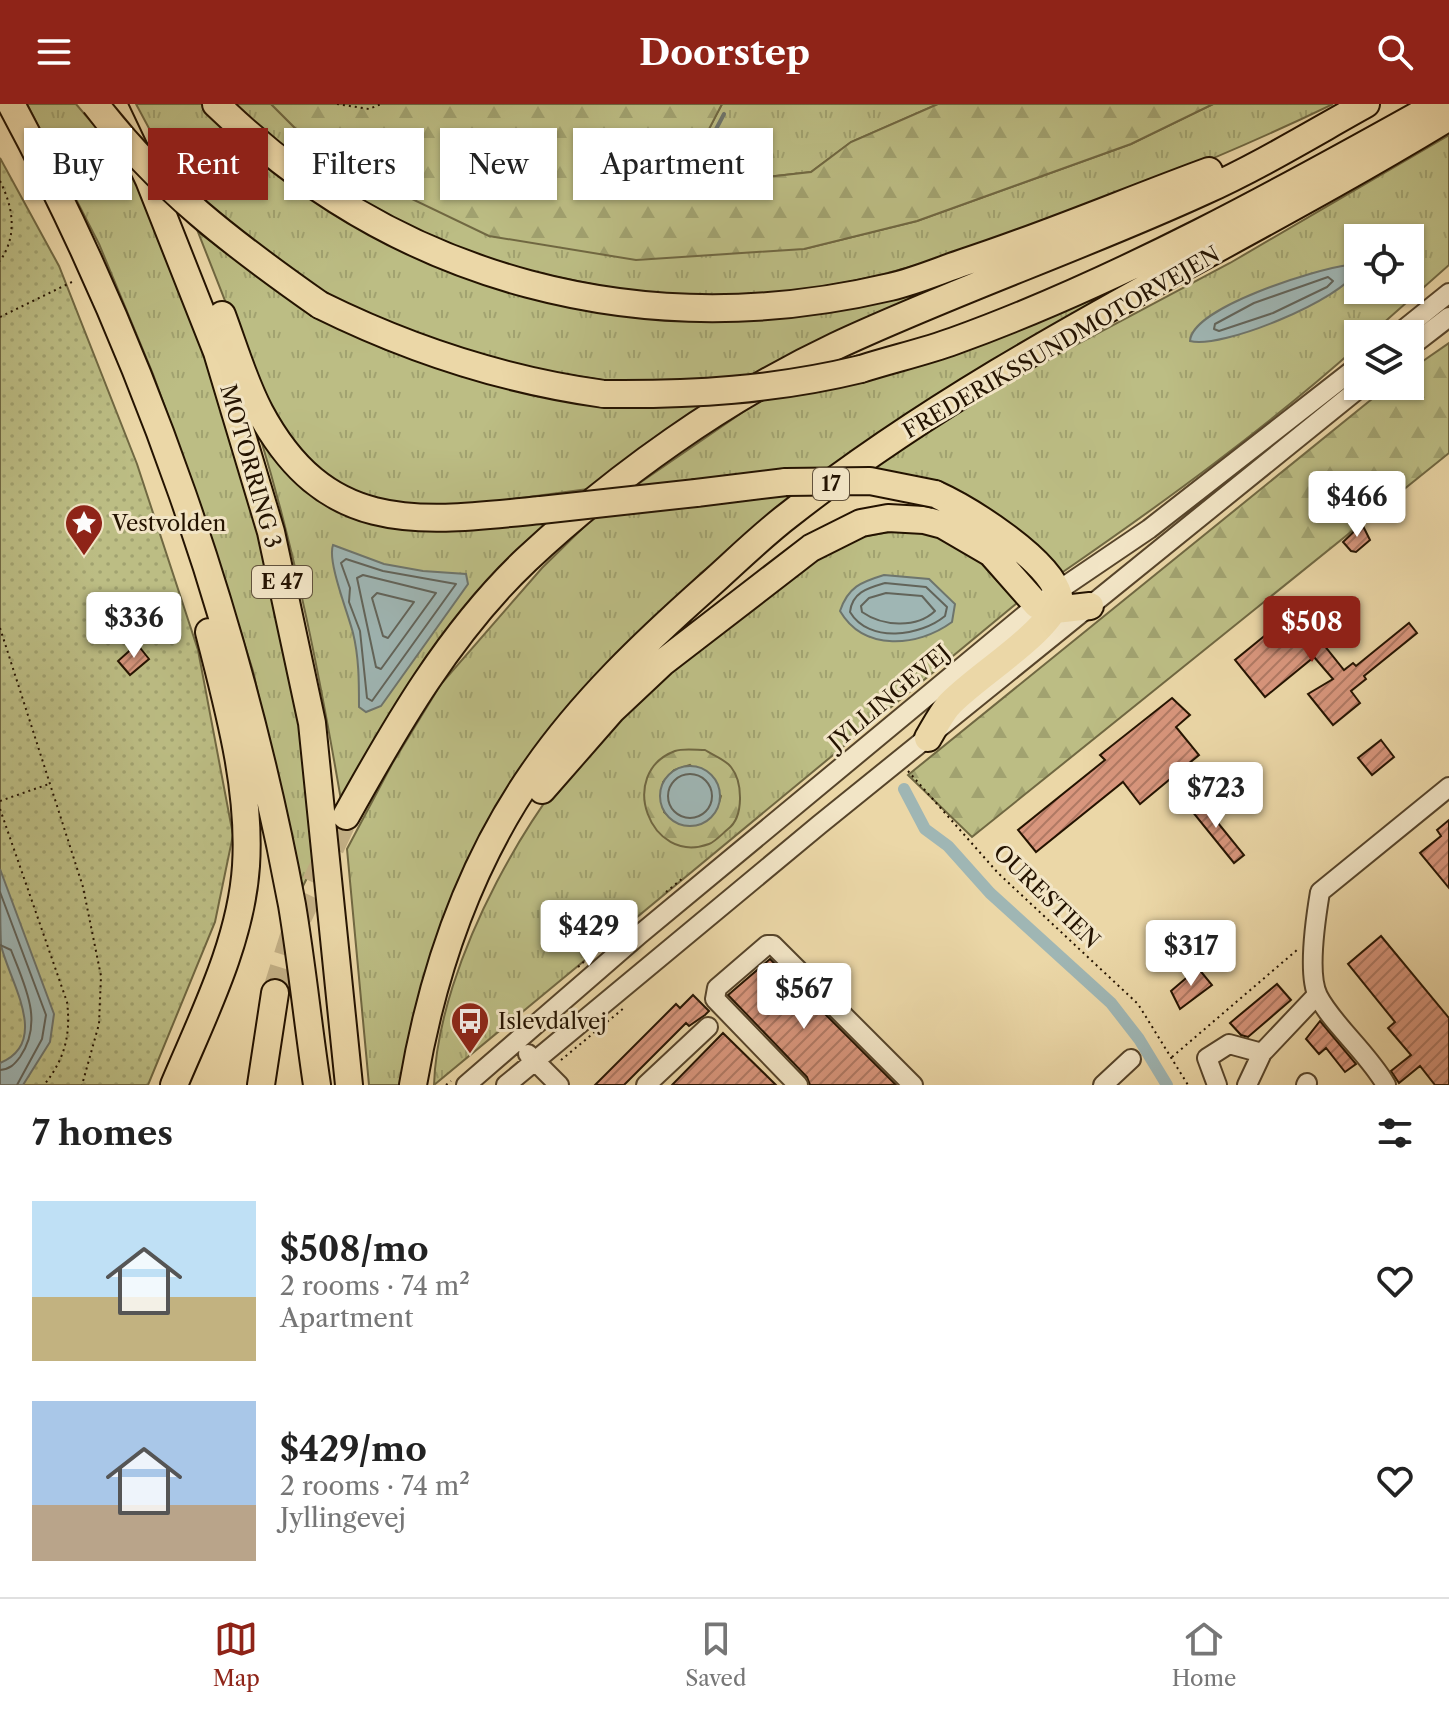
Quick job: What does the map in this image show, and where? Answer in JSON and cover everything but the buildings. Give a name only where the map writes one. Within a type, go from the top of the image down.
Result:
[{"type":"highway","points":[[11,104],[100,286],[176,476],[220,607],[256,737],[292,906],[317,1085]]},
{"type":"highway","name":"FREDERIKSSUNDMOTORVEJEN","points":[[95,104],[130,150],[229,242],[320,305],[423,351],[526,380],[604,394],[711,394],[816,380],[954,341],[1067,293],[1315,173],[1438,104]]},
{"type":"highway","points":[[116,104],[165,176],[259,411],[307,477],[345,500],[379,515],[439,520],[786,482],[870,481],[935,494],[973,511],[1014,542],[1050,602]]},
{"type":"highway","name":"MOTORRING 3","points":[[116,104],[217,352],[271,532],[312,723],[349,1085]]},
{"type":"highway","points":[[216,104],[329,198],[388,232],[450,259],[511,280],[573,296],[660,307],[751,308],[892,286],[1032,240],[1317,131]]},
{"type":"highway","points":[[346,816],[428,680],[472,621],[525,561],[635,470],[732,403],[835,347],[1207,190],[1366,104]]},
{"type":"highway","name":"FREDERIKSSUNDMOTORVEJEN","points":[[413,1085],[431,997],[465,898],[487,851],[534,770],[612,677],[652,635],[789,514],[960,396],[1355,174],[1449,117]]},
{"type":"highway","points":[[174,1085],[235,928],[246,866],[243,798],[230,720],[199,592],[176,476]]},
{"type":"highway","points":[[431,997],[487,879],[519,823],[556,771],[612,710],[662,663],[811,548],[835,533],[861,523],[888,518],[924,520],[968,537],[1050,602],[1090,606]]},
{"type":"highway","points":[[928,738],[948,706],[1050,602]]},
{"type":"highway","points":[[261,1085],[275,993]]},
{"type":"street","points":[[1415,320],[1449,293]]},
{"type":"street","points":[[1424,336],[1446,318]]},
{"type":"street","name":"JYLLINGEVEJ","points":[[466,1085],[697,887],[1050,602],[1344,377]]},
{"type":"street","points":[[506,1085],[1345,400]]},
{"type":"street","points":[[1386,1085],[1374,1064],[1317,995],[1313,936],[1320,892],[1449,787]]},
{"type":"street","points":[[536,1061],[535,1044],[670,921],[697,887]]},
{"type":"street","points":[[798,1085],[715,999],[717,988],[767,945],[773,945],[913,1085]]},
{"type":"street","points":[[1247,1085],[1262,1053],[1317,995]]},
{"type":"street","points":[[646,1085],[708,1027]]},
{"type":"street","points":[[517,1044],[559,1085]]},
{"type":"street","points":[[1217,1085],[1207,1058],[1229,1044],[1262,1053]]},
{"type":"street","points":[[1103,1085],[1131,1059]]},
{"type":"path","points":[[337,104],[369,109],[381,104]]},
{"type":"path","points":[[0,181],[10,202],[13,220],[11,236],[0,261]]},
{"type":"path","points":[[0,317],[75,280]]},
{"type":"path","points":[[0,628],[83,887],[101,976],[99,1024],[82,1085]]},
{"type":"path","name":"OURESTIEN","points":[[907,770],[998,873],[1138,1004],[1188,1085]]},
{"type":"path","points":[[0,801],[50,784]]},
{"type":"path","points":[[0,809],[67,1002],[70,1025],[64,1054],[44,1085]]},
{"type":"path","points":[[1172,1057],[1313,936]]},
{"type":"green space","points":[[27,104],[76,104],[96,128],[39,128]]},
{"type":"green space","points":[[136,104],[205,104],[237,128],[149,128]]},
{"type":"green space","points":[[234,104],[271,104],[295,128],[284,128],[284,148],[268,134],[268,128],[261,128]]},
{"type":"green space","points":[[271,104],[722,104],[710,128],[573,128],[573,200],[773,200],[773,176],[811,172],[851,142],[938,104],[1213,104],[1131,144],[917,221],[804,249],[636,260],[489,236],[414,200],[424,200],[424,128],[295,128]]},
{"type":"green space","points":[[722,104],[938,104],[851,142],[811,172],[773,176],[773,128],[709,128]]},
{"type":"green space","points":[[1213,104],[1333,104],[1153,183],[1004,238],[885,274],[804,290],[721,297],[655,295],[589,286],[523,270],[459,248],[397,220],[362,200],[424,200],[424,166],[440,170],[440,200],[557,200],[557,195],[804,249],[917,221],[1131,144]]},
{"type":"green space","points":[[1449,135],[1449,265],[1424,287],[1424,224],[1344,224],[1344,304],[1405,304],[1387,320],[1344,320],[1344,358],[1175,493],[1060,574],[869,470],[982,395],[1230,263]]},
{"type":"green space","points":[[268,151],[284,163],[284,200],[333,200],[390,243],[760,318],[959,280],[761,376],[680,381],[602,380],[501,364],[431,345],[325,297],[229,227],[200,200],[268,200]]},
{"type":"green space","name":"Vestvolden","points":[[0,158],[59,266],[137,464],[198,650],[233,835],[215,922],[148,1085],[0,1085]]},
{"type":"green space","points":[[132,170],[139,178],[214,375],[263,544],[299,723],[316,860],[302,888],[253,671],[201,507],[153,374],[99,244],[76,200],[132,200]]},
{"type":"green space","points":[[1235,230],[830,470],[628,491],[759,401],[859,382]]},
{"type":"green space","points":[[198,232],[313,314],[384,349],[462,375],[716,403],[603,487],[438,509],[378,506],[308,466],[268,410]]},
{"type":"green space","points":[[1449,343],[1449,453],[972,837],[908,775],[1371,400],[1424,400],[1424,360]]},
{"type":"green space","points":[[261,440],[298,481],[333,504],[563,515],[341,800],[307,619]]},
{"type":"green space","points":[[806,491],[701,573],[617,656],[521,774],[404,1085],[369,1085],[347,849],[392,764],[441,684],[542,568],[599,512]]},
{"type":"green space","points":[[924,529],[967,547],[1017,603],[434,1085],[440,1037],[453,986],[472,934],[525,832],[590,744],[647,689],[814,559],[856,539]]},
{"type":"green space","points":[[705,750],[726,762],[735,773],[740,790],[739,808],[733,824],[716,839],[709,844],[688,847],[670,842],[657,830],[648,814],[644,796],[647,778],[657,762],[675,751]],"holes":[[[690,765],[721,796],[706,821],[681,824],[664,812],[663,782],[674,770]]]},
{"type":"water","points":[[1344,266],[1344,284],[1306,308],[1227,338],[1190,341],[1196,328],[1233,303],[1285,282]]},
{"type":"water","points":[[333,545],[384,564],[466,574],[468,584],[381,706],[366,712],[359,707],[356,651],[335,575]]},
{"type":"water","points":[[884,575],[929,579],[955,604],[952,622],[924,637],[908,640],[877,639],[863,634],[840,611],[847,596],[856,587]]},
{"type":"water","points":[[690,766],[702,768],[711,775],[718,784],[718,808],[711,817],[702,824],[690,826],[678,824],[669,817],[662,808],[660,796],[662,784],[669,775],[678,768]]},
{"type":"water","points":[[0,869],[54,1014],[50,1042],[23,1085],[0,1085],[0,1063],[15,1053],[23,1040],[25,1025],[23,1009],[1,945]]},
{"type":"waterway","points":[[717,128],[724,114]]},
{"type":"waterway","points":[[904,789],[925,829],[948,846],[990,893],[1111,1003],[1139,1039],[1167,1085]]},
{"type":"tunnel","points":[[275,993],[299,917],[346,816]]},
{"type":"place","name":"Vestvolden","points":[[84,557]]},
{"type":"place","name":"Islevdalvej","points":[[470,1055]]}]
